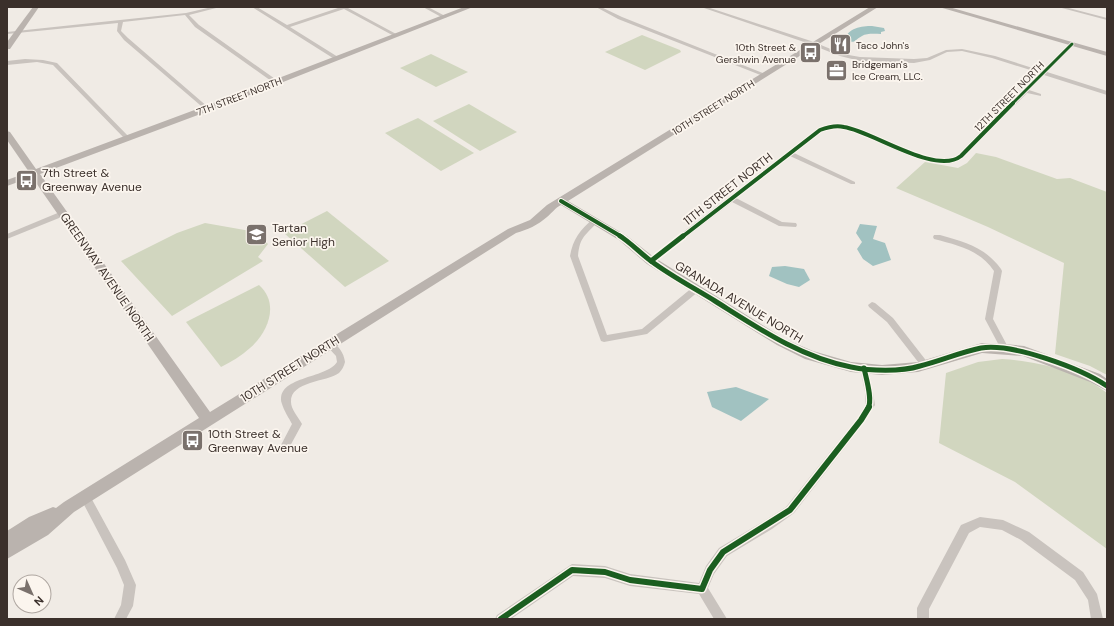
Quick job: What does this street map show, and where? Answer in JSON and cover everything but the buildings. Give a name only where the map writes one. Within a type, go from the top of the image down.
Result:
[{"type":"street","points":[[7,47],[36,7]]},
{"type":"street","points":[[7,33],[186,14],[218,7]]},
{"type":"street","points":[[254,7],[336,58]]},
{"type":"street","points":[[287,27],[345,7],[396,35]]},
{"type":"street","points":[[426,7],[445,16]]},
{"type":"street","name":"7TH STREET NORTH","points":[[7,183],[207,109],[470,7]]},
{"type":"street","points":[[598,7],[620,18],[765,75]]},
{"type":"street","points":[[703,7],[842,54],[872,60],[914,62],[928,60],[946,51],[962,50],[992,57],[1107,93]]},
{"type":"street","name":"10TH STREET NORTH","points":[[7,540],[35,522],[69,507],[512,231],[523,228],[536,220],[556,204],[875,7]]},
{"type":"street","points":[[942,7],[1107,54]]},
{"type":"street","points":[[1060,7],[1107,19]]},
{"type":"street","points":[[186,14],[197,26],[276,82]]},
{"type":"street","points":[[121,21],[119,31],[126,40],[207,109]]},
{"type":"street","name":"12TH STREET NORTH","points":[[818,132],[830,126],[851,128],[925,158],[940,162],[952,161],[958,158],[1044,74],[1072,44]]},
{"type":"street","points":[[7,63],[34,60],[48,61],[54,64],[127,138]]},
{"type":"street","points":[[1027,90],[1039,95]]},
{"type":"street","name":"11TH STREET NORTH","points":[[651,261],[818,132]]},
{"type":"street","name":"GREENWAY AVENUE NORTH","points":[[7,134],[208,420]]},
{"type":"street","points":[[790,154],[853,183]]},
{"type":"street","points":[[732,199],[781,224],[794,225]]},
{"type":"street","name":"GRANADA AVENUE NORTH","points":[[556,204],[595,221],[623,238],[651,261],[781,342],[810,355],[851,367],[882,370],[918,367],[982,348],[1005,348],[1024,350],[1063,364],[1095,378],[1107,386]]},
{"type":"street","points":[[7,237],[62,214]]},
{"type":"street","points":[[595,221],[581,233],[575,244],[574,256],[604,338],[627,336],[644,332],[656,324],[696,289]]},
{"type":"street","points":[[937,238],[969,246],[983,253],[993,262],[998,271],[989,319],[1005,348]]},
{"type":"street","points":[[872,305],[890,320],[925,365]]},
{"type":"street","points":[[286,445],[297,424],[286,402],[288,394],[293,387],[300,383],[336,370],[341,362],[340,355],[329,344]]},
{"type":"street","points":[[702,589],[710,570],[723,552],[790,510],[861,420],[870,405],[864,368]]},
{"type":"street","points":[[85,497],[121,564],[130,585],[127,606],[120,619]]},
{"type":"street","name":"10TH STREET NORTH","points":[[7,552],[42,530],[69,507]]},
{"type":"street","points":[[923,619],[923,608],[965,529],[980,522],[1003,525],[1025,536],[1079,576],[1093,598],[1097,619]]},
{"type":"street","points":[[501,619],[572,570],[605,572],[630,580],[702,589]]},
{"type":"street","points":[[702,589],[721,619]]},
{"type":"green space","points":[[642,35],[680,50],[681,52],[645,70],[605,52]]},
{"type":"green space","points":[[431,54],[468,72],[436,87],[400,68]]},
{"type":"green space","points":[[469,104],[517,132],[480,151],[433,121]]},
{"type":"green space","points":[[418,118],[474,153],[441,171],[385,133]]},
{"type":"green space","points":[[976,153],[996,157],[1057,179],[1070,178],[1107,192],[1107,375],[1090,366],[1055,354],[1064,263],[988,227],[896,188],[925,162],[958,168],[967,163]]},
{"type":"green space","points":[[327,211],[389,261],[345,287],[284,233]]},
{"type":"green space","points":[[205,223],[256,232],[268,244],[258,257],[263,261],[172,316],[121,261],[177,233]]},
{"type":"green space","points":[[259,285],[269,301],[269,318],[266,326],[262,334],[250,348],[236,359],[221,367],[186,322]]},
{"type":"green space","points":[[1002,359],[1029,362],[1057,368],[1096,385],[1107,393],[1107,549],[1015,482],[939,443],[946,373],[978,362]]},
{"type":"water","points":[[864,26],[884,28],[885,31],[881,32],[881,34],[864,35],[853,42],[845,40],[846,36],[852,30]]},
{"type":"water","points":[[860,224],[877,226],[873,239],[885,243],[891,260],[873,266],[863,259],[857,249],[862,242],[856,233]]},
{"type":"water","points":[[785,266],[804,269],[810,280],[799,287],[787,284],[769,276],[772,267]]},
{"type":"water","points":[[736,387],[769,399],[741,421],[712,407],[707,392]]},
{"type":"cycle path","points":[[651,261],[824,128],[843,126],[902,150],[930,159],[943,161],[952,161],[957,159],[1072,44]]},
{"type":"cycle path","points":[[561,201],[623,238],[651,261],[781,342],[810,355],[851,367],[882,370],[918,367],[982,348],[1005,349],[1024,351],[1063,365],[1095,378],[1107,386]]},
{"type":"cycle path","points":[[501,619],[572,570],[605,572],[630,580],[702,589],[710,570],[723,552],[790,510],[861,420],[870,405],[864,368]]},
{"type":"place","name":"Taco John's","points":[[840,45]]},
{"type":"place","name":"10th Street & Gershwin Avenue","points":[[811,53]]},
{"type":"place","name":"Bridgeman's Ice Cream, LLC.","points":[[837,70]]},
{"type":"place","name":"7th Street & Greenway Avenue","points":[[27,180]]},
{"type":"place","name":"Tartan Senior High","points":[[256,235]]},
{"type":"place","name":"10th Street & Greenway Avenue","points":[[193,441]]}]
